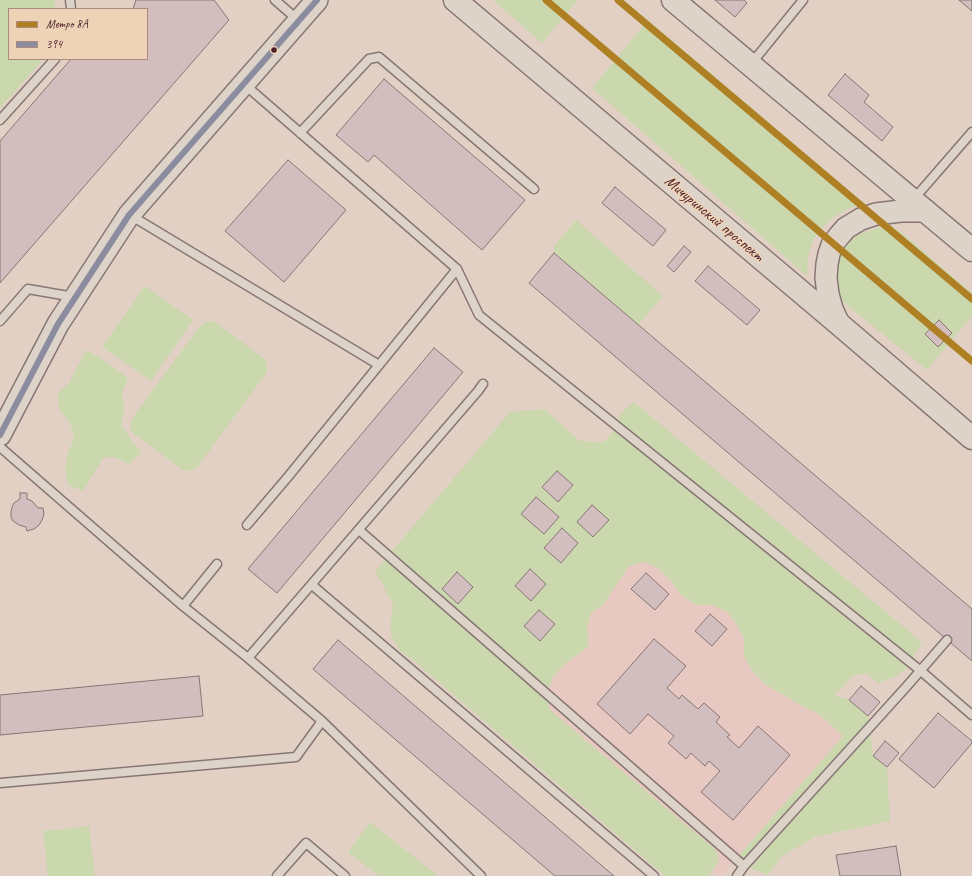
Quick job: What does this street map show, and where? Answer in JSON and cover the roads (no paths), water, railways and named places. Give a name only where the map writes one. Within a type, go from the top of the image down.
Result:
[{"type":"main road","name":"Мичуринский проспект","points":[[455,0],[972,438]]},
{"type":"main road","points":[[673,0],[972,250]]},
{"type":"street","points":[[0,434],[58,324],[129,215],[317,0]]},
{"type":"street","points":[[839,324],[832,309],[826,278],[827,264],[832,245],[846,228],[860,219],[876,214],[901,211],[919,206]]},
{"type":"lane","points":[[275,0],[299,20]]},
{"type":"lane","points":[[751,65],[803,0]]},
{"type":"lane","points":[[300,133],[369,59],[379,57],[534,189]]},
{"type":"lane","points":[[0,120],[54,60]]},
{"type":"lane","points":[[243,84],[457,269],[479,315],[921,671],[972,715]]},
{"type":"lane","points":[[919,206],[972,132]]},
{"type":"lane","points":[[129,215],[379,364]]},
{"type":"lane","points":[[247,525],[457,269]]},
{"type":"lane","points":[[0,321],[28,289],[75,297]]},
{"type":"lane","points":[[248,658],[483,384]]},
{"type":"lane","points":[[0,447],[183,606],[248,658],[322,721],[481,876]]},
{"type":"lane","points":[[359,530],[744,866]]},
{"type":"lane","points":[[183,606],[217,564]]},
{"type":"lane","points":[[312,585],[654,876]]},
{"type":"lane","points":[[737,876],[744,866],[948,640]]},
{"type":"lane","points":[[0,783],[296,757],[322,721]]},
{"type":"lane","points":[[277,876],[306,843],[345,876]]},
{"type":"metro line","name":"8А","points":[[546,0],[972,361]]},
{"type":"metro line","name":"8А","points":[[618,0],[972,299]]}]
